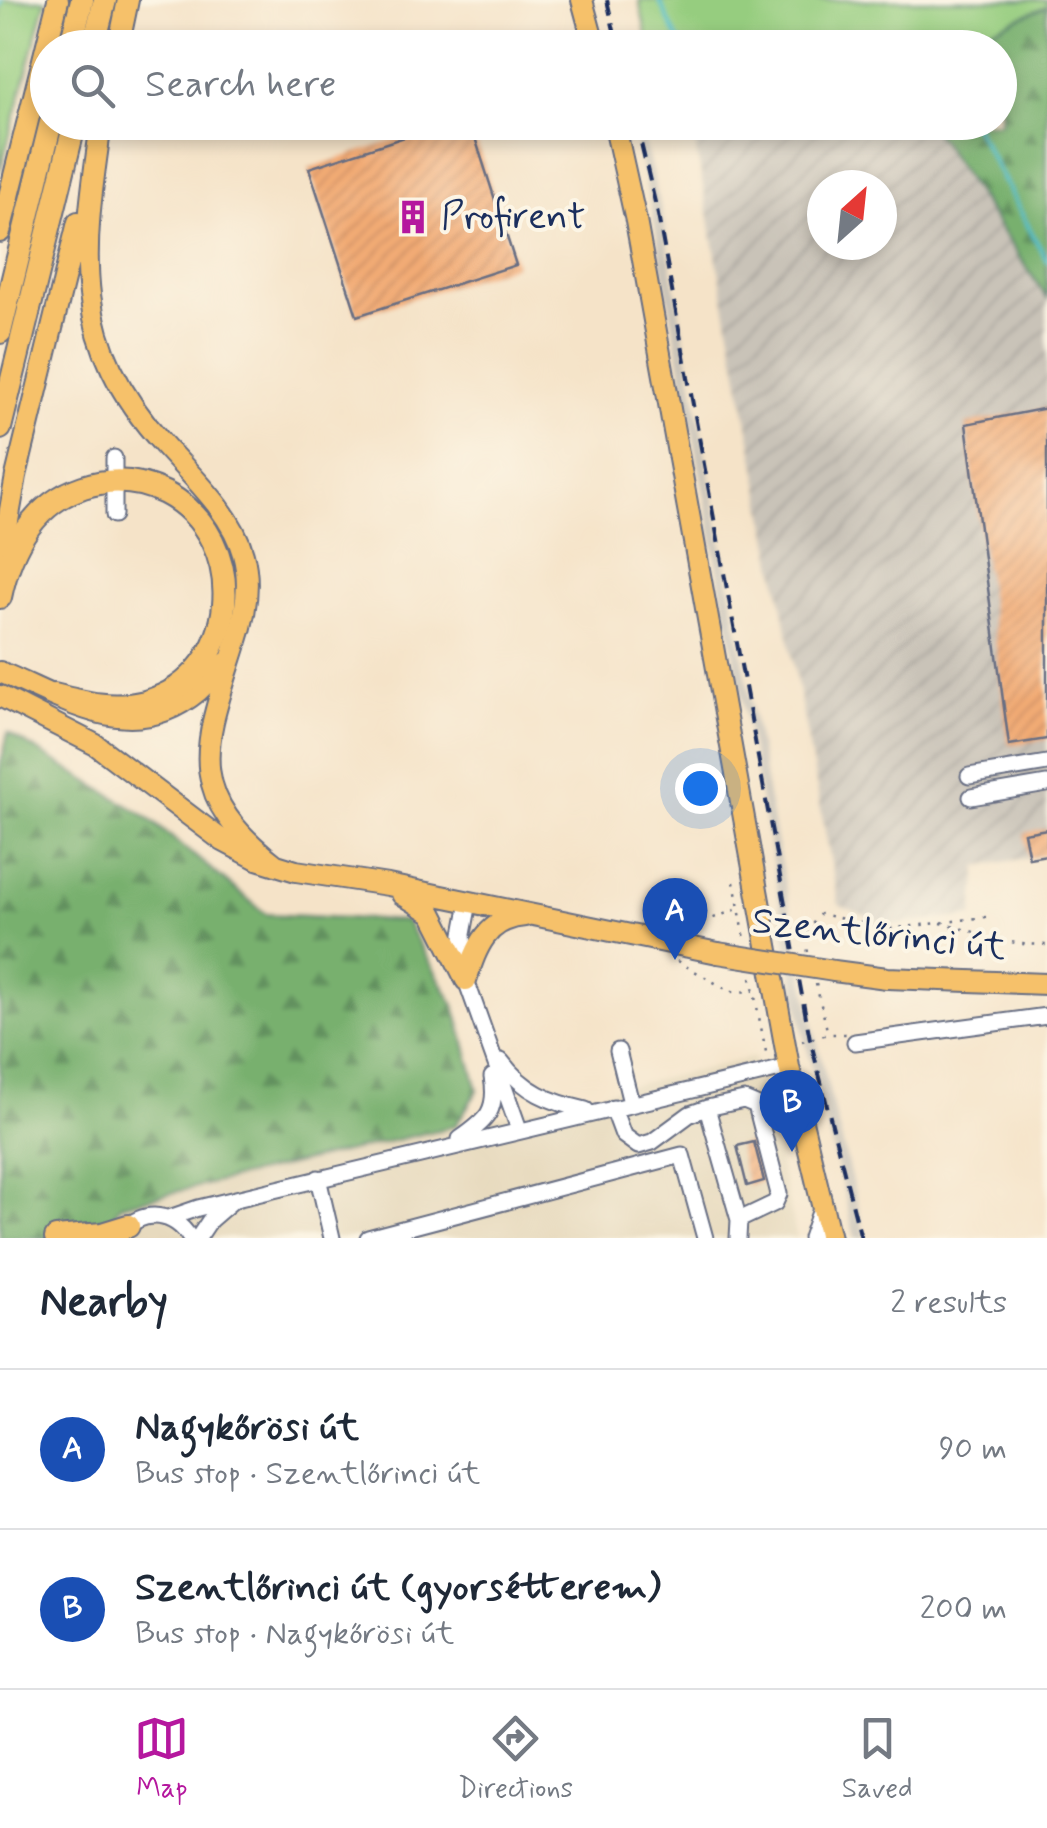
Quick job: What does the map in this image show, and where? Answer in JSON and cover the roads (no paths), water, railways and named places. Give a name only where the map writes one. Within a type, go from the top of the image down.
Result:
[{"type":"highway","points":[[74,30],[82,0]]},
{"type":"highway","points":[[98,30],[105,0]]},
{"type":"highway","points":[[0,332],[47,140]]},
{"type":"highway","points":[[0,428],[71,140]]},
{"type":"highway","points":[[0,598],[16,547],[37,516],[65,494],[114,470],[159,490],[196,517],[214,542],[224,570],[224,616],[200,667],[180,685],[158,697],[112,706],[54,694]]},
{"type":"highway","points":[[56,1238],[123,1232]]},
{"type":"main road","points":[[50,30],[58,0]]},
{"type":"main road","points":[[122,30],[128,0]]},
{"type":"main road","points":[[582,0],[590,30]]},
{"type":"main road","points":[[0,232],[30,109]]},
{"type":"main road","points":[[0,192],[26,125]]},
{"type":"main road","points":[[0,566],[16,476],[98,140]]},
{"type":"main road","points":[[99,140],[86,234],[87,283],[94,326],[100,347],[129,401],[206,494],[239,544],[246,574],[246,603],[207,740],[206,766],[217,800],[236,831],[276,865]]},
{"type":"main road","points":[[618,140],[636,221],[784,1040],[779,1069],[830,1238]]},
{"type":"main road","points":[[0,672],[76,707],[112,718],[152,714],[197,692],[232,658]]},
{"type":"main road","name":"Szentlőrinci út","points":[[0,696],[96,745],[223,841],[276,865],[388,884],[718,953],[834,972],[1047,984]]},
{"type":"main road","points":[[388,884],[432,912],[466,980]]},
{"type":"main road","points":[[466,980],[486,932],[514,917],[537,915]]},
{"type":"street","points":[[114,470],[114,515]]},
{"type":"street","points":[[968,776],[1047,764]]},
{"type":"street","points":[[971,797],[1047,784]]},
{"type":"street","points":[[470,902],[463,934],[466,980],[519,1129]]},
{"type":"street","points":[[855,1042],[1047,1016]]},
{"type":"street","points":[[491,1048],[514,1078],[540,1097],[595,1112]]},
{"type":"street","points":[[451,1145],[490,1113],[496,1095],[491,1048]]},
{"type":"street","points":[[618,1050],[631,1103]]},
{"type":"street","points":[[123,1232],[147,1216],[169,1218],[451,1145],[779,1069]]},
{"type":"street","points":[[613,1108],[623,1136],[638,1146],[652,1142],[690,1114],[707,1108],[744,1100],[758,1107],[779,1194],[774,1203],[739,1220]]},
{"type":"street","points":[[707,1108],[739,1220],[738,1238]]},
{"type":"street","points":[[368,1238],[682,1155],[705,1238]]},
{"type":"street","points":[[318,1178],[332,1238]]},
{"type":"street","points":[[198,1238],[210,1220],[234,1199]]},
{"type":"street","points":[[810,1238],[822,1206]]},
{"type":"street","points":[[169,1218],[180,1224],[190,1238]]},
{"type":"waterway","points":[[0,6],[1,0]]},
{"type":"waterway","points":[[659,0],[673,30]]},
{"type":"waterway","points":[[982,140],[1047,261]]},
{"type":"railway","points":[[607,0],[614,30]]},
{"type":"railway","points":[[640,140],[658,215],[810,1039],[861,1238]]},
{"type":"place","name":"Profirent","points":[[413,217]]},
{"type":"place","name":"Nagykőrösi út","points":[[675,960]]},
{"type":"place","name":"Szentlőrinci út (gyorsétterem)","points":[[792,1152]]}]
